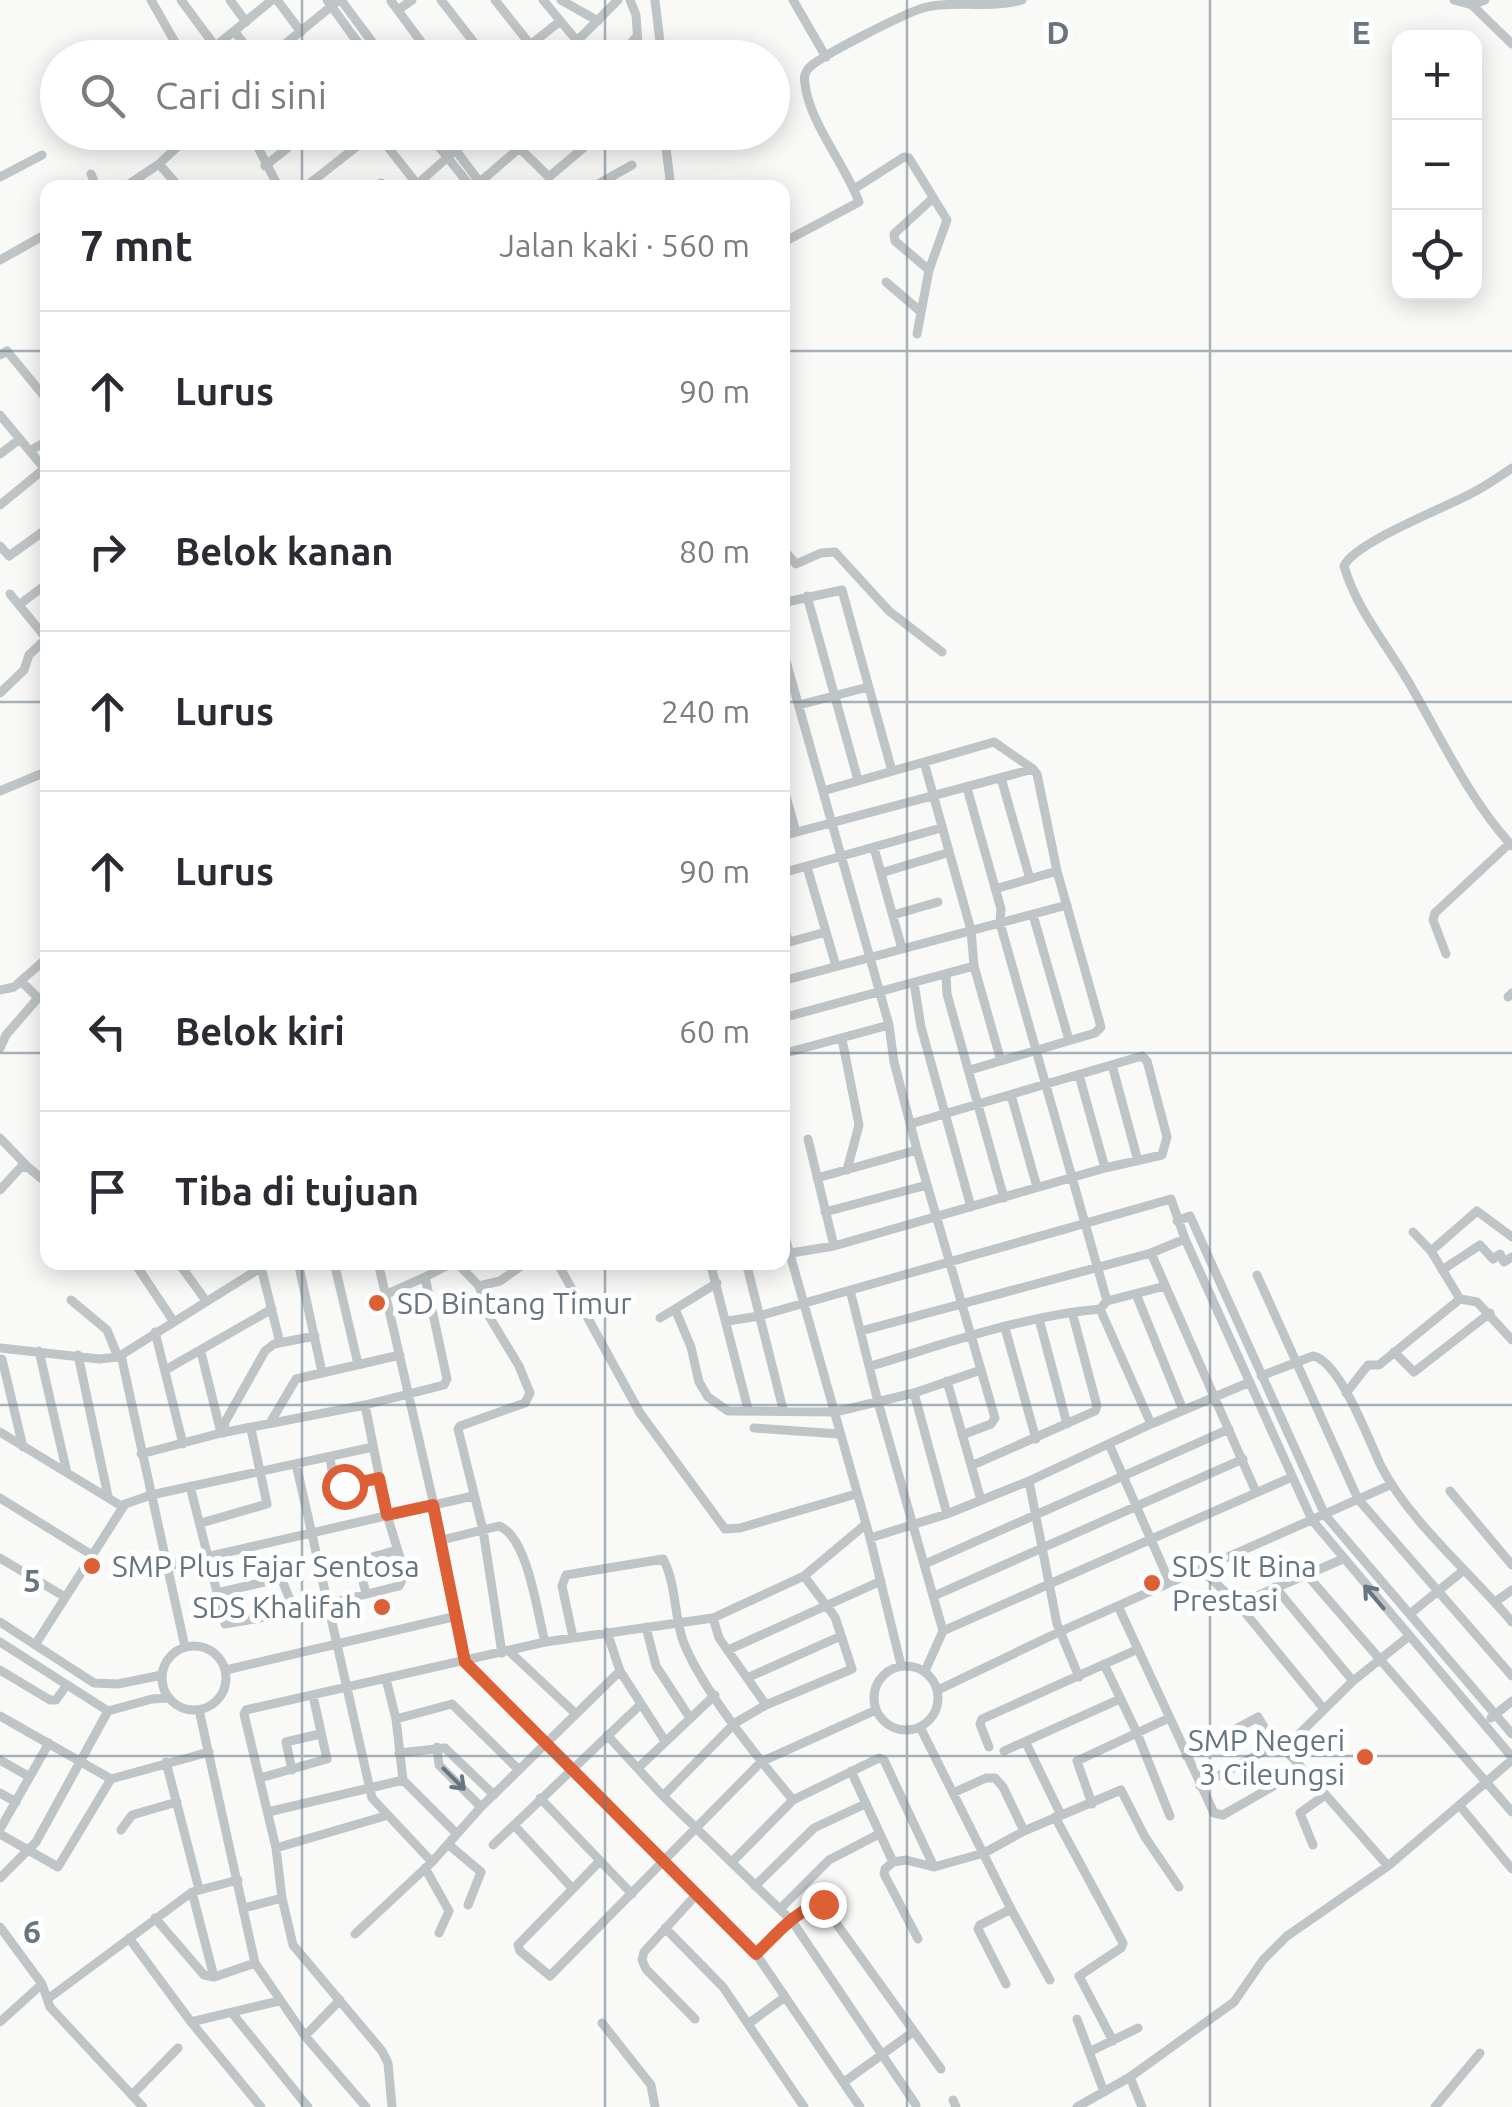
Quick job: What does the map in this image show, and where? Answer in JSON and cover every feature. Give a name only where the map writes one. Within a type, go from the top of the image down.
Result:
[{"type":"street","points":[[151,0],[174,40]]},
{"type":"street","points":[[180,0],[211,40]]},
{"type":"street","points":[[230,0],[246,22]]},
{"type":"street","points":[[224,40],[274,0],[301,32]]},
{"type":"street","points":[[398,10],[412,0]]},
{"type":"street","points":[[441,0],[472,40]]},
{"type":"street","points":[[496,0],[526,40]]},
{"type":"street","points":[[543,0],[575,40]]},
{"type":"street","points":[[561,0],[598,21]]},
{"type":"street","points":[[577,40],[618,0]]},
{"type":"street","points":[[630,0],[638,40]]},
{"type":"street","points":[[660,40],[654,0],[664,0]]},
{"type":"street","points":[[793,0],[826,57]]},
{"type":"street","points":[[790,239],[859,202],[806,92],[804,74],[826,57],[923,3],[972,6],[1022,0]]},
{"type":"street","points":[[1454,0],[1472,6],[1512,44]]},
{"type":"street","points":[[1472,6],[1485,0]]},
{"type":"street","points":[[291,40],[335,1]]},
{"type":"street","points":[[335,1],[356,40]]},
{"type":"street","points":[[335,1],[369,40]]},
{"type":"street","points":[[391,1],[420,40]]},
{"type":"street","points":[[536,40],[559,22]]},
{"type":"street","points":[[235,32],[241,40]]},
{"type":"street","points":[[635,40],[638,34]]},
{"type":"street","points":[[135,180],[174,150]]},
{"type":"street","points":[[258,150],[275,180]]},
{"type":"street","points":[[265,166],[285,150]]},
{"type":"street","points":[[314,180],[353,150]]},
{"type":"street","points":[[389,150],[411,180]]},
{"type":"street","points":[[447,150],[474,180]]},
{"type":"street","points":[[450,150],[452,155]]},
{"type":"street","points":[[422,180],[457,150]]},
{"type":"street","points":[[486,180],[519,151],[549,177],[581,150]]},
{"type":"street","points":[[666,150],[670,180]]},
{"type":"street","points":[[0,177],[42,155]]},
{"type":"street","points":[[854,188],[904,157],[909,158],[932,199],[942,207],[947,220],[929,270],[917,334]]},
{"type":"street","points":[[159,164],[173,180]]},
{"type":"street","points":[[605,180],[632,165]]},
{"type":"street","points":[[91,174],[94,180]]},
{"type":"street","points":[[929,270],[895,242],[894,234],[932,199]]},
{"type":"street","points":[[0,260],[40,238]]},
{"type":"street","points":[[886,282],[921,312]]},
{"type":"street","points":[[0,338],[4,353],[40,392]]},
{"type":"street","points":[[0,415],[40,464]]},
{"type":"street","points":[[0,454],[20,439]]},
{"type":"street","points":[[30,451],[40,445]]},
{"type":"street","points":[[1446,954],[1433,920],[1435,913],[1511,845],[1467,785],[1373,628],[1344,566],[1347,558],[1374,541],[1472,494],[1512,468]]},
{"type":"street","points":[[0,505],[40,475]]},
{"type":"street","points":[[2,552],[40,529]]},
{"type":"street","points":[[790,557],[796,564],[835,552],[889,611],[942,652]]},
{"type":"street","points":[[20,604],[40,589]]},
{"type":"street","points":[[790,601],[842,590],[892,771]]},
{"type":"street","points":[[10,594],[40,629]]},
{"type":"street","points":[[807,596],[858,780]]},
{"type":"street","points":[[0,693],[24,670],[28,655],[40,644]]},
{"type":"street","points":[[790,678],[880,991],[917,1150],[995,1418],[991,1424],[962,1435]]},
{"type":"street","points":[[799,705],[868,686]]},
{"type":"street","points":[[823,791],[994,742],[1037,774],[1057,871],[1102,1023],[1098,1031],[970,1070]]},
{"type":"street","points":[[924,762],[971,930],[974,966],[1001,1061]]},
{"type":"street","points":[[790,834],[1032,769]]},
{"type":"street","points":[[0,791],[40,774]]},
{"type":"street","points":[[1001,778],[1030,879]]},
{"type":"street","points":[[967,788],[1104,1305],[1151,1424]]},
{"type":"street","points":[[790,811],[796,832]]},
{"type":"street","points":[[790,871],[941,828]]},
{"type":"street","points":[[874,848],[902,949]]},
{"type":"street","points":[[880,873],[947,853]]},
{"type":"street","points":[[807,867],[836,966]]},
{"type":"street","points":[[996,889],[1057,871]]},
{"type":"street","points":[[893,915],[938,902]]},
{"type":"street","points":[[790,979],[1066,905]]},
{"type":"street","points":[[1032,915],[1069,1040]]},
{"type":"street","points":[[790,942],[826,932]]},
{"type":"street","points":[[0,990],[10,989],[40,964]]},
{"type":"street","points":[[790,1016],[974,966]]},
{"type":"street","points":[[946,974],[947,994],[1004,1198]]},
{"type":"street","points":[[21,981],[40,996]]},
{"type":"street","points":[[914,983],[921,1028],[971,1207]]},
{"type":"street","points":[[0,1048],[6,1036],[40,1001]]},
{"type":"street","points":[[790,1052],[889,1025]]},
{"type":"street","points":[[842,1039],[859,1125],[847,1170]]},
{"type":"street","points":[[791,1253],[834,1246],[1162,1154],[1167,1140],[1147,1061],[1142,1056],[910,1124]]},
{"type":"street","points":[[1112,1065],[1138,1161]]},
{"type":"street","points":[[1079,1075],[1105,1168]]},
{"type":"street","points":[[1010,1096],[1037,1188]]},
{"type":"street","points":[[0,1138],[40,1177]]},
{"type":"street","points":[[808,1139],[834,1246]]},
{"type":"street","points":[[817,1178],[917,1150]]},
{"type":"street","points":[[0,1190],[16,1170],[29,1168]]},
{"type":"street","points":[[825,1212],[927,1185]]},
{"type":"street","points":[[728,1321],[759,1316],[1171,1199],[1185,1240],[1312,1520],[1512,1758],[1388,1866],[1292,1932],[1269,1954],[1234,2002],[1130,2077],[1078,2107]]},
{"type":"street","points":[[1431,1251],[1477,1210],[1512,1237]]},
{"type":"street","points":[[1177,1221],[1190,1216],[1325,1515],[1512,1734]]},
{"type":"street","points":[[1413,1232],[1431,1251],[1460,1299],[1477,1302],[1511,1335]]},
{"type":"street","points":[[862,1331],[1151,1253],[1185,1240]]},
{"type":"street","points":[[1442,1270],[1480,1245],[1493,1259],[1500,1254],[1504,1262],[1512,1257]]},
{"type":"street","points":[[790,1250],[902,1666]]},
{"type":"street","points":[[1151,1253],[1256,1492]]},
{"type":"street","points":[[139,1270],[174,1322]]},
{"type":"street","points":[[184,1270],[206,1301]]},
{"type":"street","points":[[23,1447],[2,1354],[39,1351],[98,1359],[119,1356],[258,1270]]},
{"type":"street","points":[[267,1270],[280,1343]]},
{"type":"street","points":[[300,1270],[322,1372]]},
{"type":"street","points":[[336,1270],[358,1364]]},
{"type":"street","points":[[380,1270],[442,1540],[465,1662],[756,1954],[860,2107]]},
{"type":"street","points":[[387,1294],[441,1270]]},
{"type":"street","points":[[463,1270],[478,1286],[490,1318],[519,1366],[530,1397],[525,1403],[459,1427],[506,1652],[574,1714]]},
{"type":"street","points":[[478,1286],[500,1281],[516,1270]]},
{"type":"street","points":[[561,1270],[640,1412],[725,1529],[856,1494]]},
{"type":"street","points":[[713,1270],[748,1410]]},
{"type":"street","points":[[748,1270],[783,1409]]},
{"type":"street","points":[[1257,1274],[1358,1499],[1512,1676]]},
{"type":"street","points":[[141,1454],[441,1387],[448,1379],[425,1277]]},
{"type":"street","points":[[660,1318],[717,1284]]},
{"type":"street","points":[[870,1366],[1165,1286]]},
{"type":"street","points":[[850,1290],[943,1631],[926,1671]]},
{"type":"street","points":[[1136,1294],[1182,1410]]},
{"type":"street","points":[[1346,1394],[1368,1365],[1378,1366],[1460,1299]]},
{"type":"street","points":[[71,1300],[107,1330],[119,1356],[185,1646]]},
{"type":"street","points":[[167,1369],[272,1308]]},
{"type":"street","points":[[675,1309],[704,1391],[728,1411],[836,1412],[914,1393],[980,1370]]},
{"type":"street","points":[[971,1466],[1093,1412],[1097,1406],[1072,1312]]},
{"type":"street","points":[[1394,1352],[1414,1372],[1490,1313]]},
{"type":"street","points":[[1039,1320],[1067,1424]]},
{"type":"street","points":[[1005,1328],[1036,1439]]},
{"type":"street","points":[[156,1332],[184,1444]]},
{"type":"street","points":[[222,1433],[265,1351],[280,1343],[315,1336]]},
{"type":"street","points":[[39,1351],[68,1473]]},
{"type":"street","points":[[201,1352],[222,1433]]},
{"type":"street","points":[[270,1423],[296,1379],[400,1355]]},
{"type":"street","points":[[78,1356],[108,1496]]},
{"type":"street","points":[[1261,1376],[1313,1356],[1321,1358],[1346,1394],[1390,1485],[1512,1622]]},
{"type":"street","points":[[946,1381],[980,1500]]},
{"type":"street","points":[[870,1538],[948,1514],[1030,1481],[1250,1382]]},
{"type":"street","points":[[914,1393],[948,1514]]},
{"type":"street","points":[[190,1486],[223,1623],[227,1625],[295,1612],[403,1583],[405,1574],[387,1515],[365,1405]]},
{"type":"street","points":[[754,1428],[839,1434]]},
{"type":"street","points":[[925,1564],[1229,1428]]},
{"type":"street","points":[[201,1522],[265,1506],[268,1500],[252,1429]]},
{"type":"street","points":[[0,1432],[123,1507]]},
{"type":"street","points":[[1109,1444],[1170,1583]]},
{"type":"street","points":[[35,1645],[123,1507],[151,1495],[373,1447]]},
{"type":"street","points":[[330,1457],[338,1485],[379,1478]]},
{"type":"street","points":[[934,1596],[1242,1459]]},
{"type":"street","points":[[296,1464],[372,1798],[428,1865],[449,1911],[439,1932]]},
{"type":"street","points":[[943,1631],[1292,1476]]},
{"type":"street","points":[[1030,1481],[1059,1632],[1079,1676]]},
{"type":"street","points":[[938,1690],[1390,1485]]},
{"type":"street","points":[[1450,1491],[1512,1566]]},
{"type":"street","points":[[168,1566],[473,1496]]},
{"type":"street","points":[[0,1498],[92,1555]]},
{"type":"street","points":[[392,2107],[386,2058],[295,1948],[245,1711],[544,1642],[713,1618],[804,1576],[866,1524]]},
{"type":"street","points":[[442,1540],[504,1526],[518,1541],[544,1642]]},
{"type":"street","points":[[366,1594],[360,1564],[364,1559],[397,1550]]},
{"type":"street","points":[[0,1558],[65,1597]]},
{"type":"street","points":[[574,1637],[562,1586],[564,1578],[660,1558],[666,1563],[688,1652],[761,1762],[793,1800]]},
{"type":"street","points":[[1238,1604],[1343,1560]]},
{"type":"street","points":[[1202,1570],[1238,1604],[1324,1709]]},
{"type":"street","points":[[1411,1613],[1464,1570]]},
{"type":"street","points":[[1308,1575],[1512,1812]]},
{"type":"street","points":[[663,1796],[735,1724],[766,1706],[850,1670],[852,1664],[835,1618],[804,1576]]},
{"type":"street","points":[[217,1593],[281,1578],[295,1612]]},
{"type":"street","points":[[728,1650],[881,1580]]},
{"type":"street","points":[[1274,1587],[1353,1681]]},
{"type":"street","points":[[1496,1602],[1512,1590]]},
{"type":"street","points":[[1118,1606],[1212,1812],[1220,1816],[1303,1768]]},
{"type":"street","points":[[226,1670],[457,1616]]},
{"type":"street","points":[[713,1618],[719,1638],[766,1706]]},
{"type":"street","points":[[0,1622],[94,1683],[118,1684],[162,1675]]},
{"type":"street","points":[[646,1627],[656,1666],[690,1718]]},
{"type":"street","points":[[607,1632],[620,1671],[665,1741]]},
{"type":"street","points":[[747,1678],[841,1636]]},
{"type":"street","points":[[1200,1786],[1280,1747],[1408,1637]]},
{"type":"street","points":[[0,1642],[108,1711]]},
{"type":"street","points":[[0,1877],[36,1842],[108,1711],[152,1698],[168,1698],[182,1708],[199,1710],[216,1703],[226,1670],[223,1662],[202,1646],[185,1646],[169,1657],[162,1675],[168,1698]]},
{"type":"street","points":[[990,1747],[980,1724],[982,1719],[1136,1650]]},
{"type":"street","points":[[1104,1664],[1170,1816]]},
{"type":"street","points":[[902,1666],[926,1671],[938,1690],[936,1712],[920,1727],[898,1729],[885,1722],[876,1710],[874,1691],[878,1682],[884,1674],[902,1666]]},
{"type":"street","points":[[0,1670],[50,1700],[56,1700],[66,1686]]},
{"type":"street","points":[[355,1934],[620,1671]]},
{"type":"street","points":[[386,1679],[404,1780],[456,1834]]},
{"type":"street","points":[[638,1768],[715,1695]]},
{"type":"street","points":[[260,1778],[325,1762],[327,1756],[313,1696]]},
{"type":"street","points":[[1004,1752],[1120,1699]]},
{"type":"street","points":[[1484,1723],[1512,1701]]},
{"type":"street","points":[[396,1719],[452,1704],[519,1770]]},
{"type":"street","points":[[493,1845],[640,1705]]},
{"type":"street","points":[[199,1710],[256,1964],[305,2036],[366,2107]]},
{"type":"street","points":[[599,1862],[518,1945],[550,1976],[761,1762],[876,1710]]},
{"type":"street","points":[[0,1716],[111,1779]]},
{"type":"street","points":[[1186,1756],[1256,1717],[1388,1866]]},
{"type":"street","points":[[1092,1804],[1077,1761],[1168,1718]]},
{"type":"street","points":[[920,1727],[1050,1980]]},
{"type":"street","points":[[292,1770],[286,1742],[320,1734]]},
{"type":"street","points":[[606,1735],[792,1921],[916,2106]]},
{"type":"street","points":[[49,1743],[0,1832],[52,1866],[61,1866],[111,1779],[209,1752]]},
{"type":"street","points":[[1026,1743],[1058,1816],[1123,1943],[1079,1976],[1114,2041]]},
{"type":"street","points":[[399,1753],[436,1747],[450,1751],[494,1795]]},
{"type":"street","points":[[436,1747],[439,1765],[481,1807]]},
{"type":"street","points":[[732,1862],[793,1800],[880,1758],[934,1867]]},
{"type":"street","points":[[0,1760],[28,1776]]},
{"type":"street","points":[[166,1762],[214,1977]]},
{"type":"street","points":[[852,1771],[894,1862]]},
{"type":"street","points":[[953,1793],[986,1778],[995,1778],[1004,1786],[1024,1831]]},
{"type":"street","points":[[268,1812],[404,1780]]},
{"type":"street","points":[[918,1940],[884,1868],[894,1862],[912,1861],[934,1867],[984,1853],[1024,1831],[1123,1791],[1145,1838],[1179,1887]]},
{"type":"street","points":[[0,1793],[16,1802]]},
{"type":"street","points":[[1313,1845],[1300,1813],[1325,1795]]},
{"type":"street","points":[[540,1798],[632,1894]]},
{"type":"street","points":[[121,1830],[132,1815],[177,1802]]},
{"type":"street","points":[[756,1886],[814,1828],[865,1804]]},
{"type":"street","points":[[1460,1806],[1512,1869]]},
{"type":"street","points":[[276,1848],[385,1816]]},
{"type":"street","points":[[514,1825],[572,1888]]},
{"type":"street","points":[[781,1908],[829,1860],[879,1834]]},
{"type":"street","points":[[448,1844],[481,1872],[468,1905]]},
{"type":"street","points":[[49,1998],[196,1890],[238,1880]]},
{"type":"street","points":[[695,2018],[644,1965],[644,1952],[696,1895]]},
{"type":"street","points":[[244,1908],[282,1898]]},
{"type":"street","points":[[756,1954],[792,1921],[814,1905],[823,1904],[941,2069]]},
{"type":"street","points":[[1006,1984],[978,1929],[1012,1909]]},
{"type":"street","points":[[155,1918],[201,1973],[214,1977],[256,1964]]},
{"type":"street","points":[[0,1927],[42,1984],[50,2007],[143,2107]]},
{"type":"street","points":[[665,1928],[720,1984],[804,2107]]},
{"type":"street","points":[[128,1938],[261,2107]]},
{"type":"street","points":[[0,2022],[42,1984]]},
{"type":"street","points":[[748,2024],[785,1997]]},
{"type":"street","points":[[305,2036],[340,2000]]},
{"type":"street","points":[[191,2022],[279,2001]]},
{"type":"street","points":[[232,2014],[308,2107]]},
{"type":"street","points":[[1077,2019],[1104,2092]]},
{"type":"street","points":[[602,2023],[651,2084],[655,2107]]},
{"type":"street","points":[[1089,2052],[1138,2028]]},
{"type":"street","points":[[844,2082],[913,2032]]},
{"type":"street","points":[[133,2094],[178,2048]]},
{"type":"street","points":[[1435,2107],[1480,2052]]},
{"type":"street","points":[[1130,2077],[1142,2107]]},
{"type":"place","name":"SD Bintang Timur","points":[[377,1303]]},
{"type":"place","name":"SMP Plus Fajar Sentosa","points":[[92,1566]]},
{"type":"place","name":"SDS It Bina Prestasi","points":[[1152,1583]]},
{"type":"place","name":"SDS Khalifah","points":[[382,1607]]},
{"type":"place","name":"SMP Negeri 3 Cileungsi","points":[[1365,1757]]},
{"type":"route","points":[[344,1486],[379,1478],[387,1515],[433,1505],[465,1662],[756,1954],[792,1921],[814,1905],[823,1904]]}]
